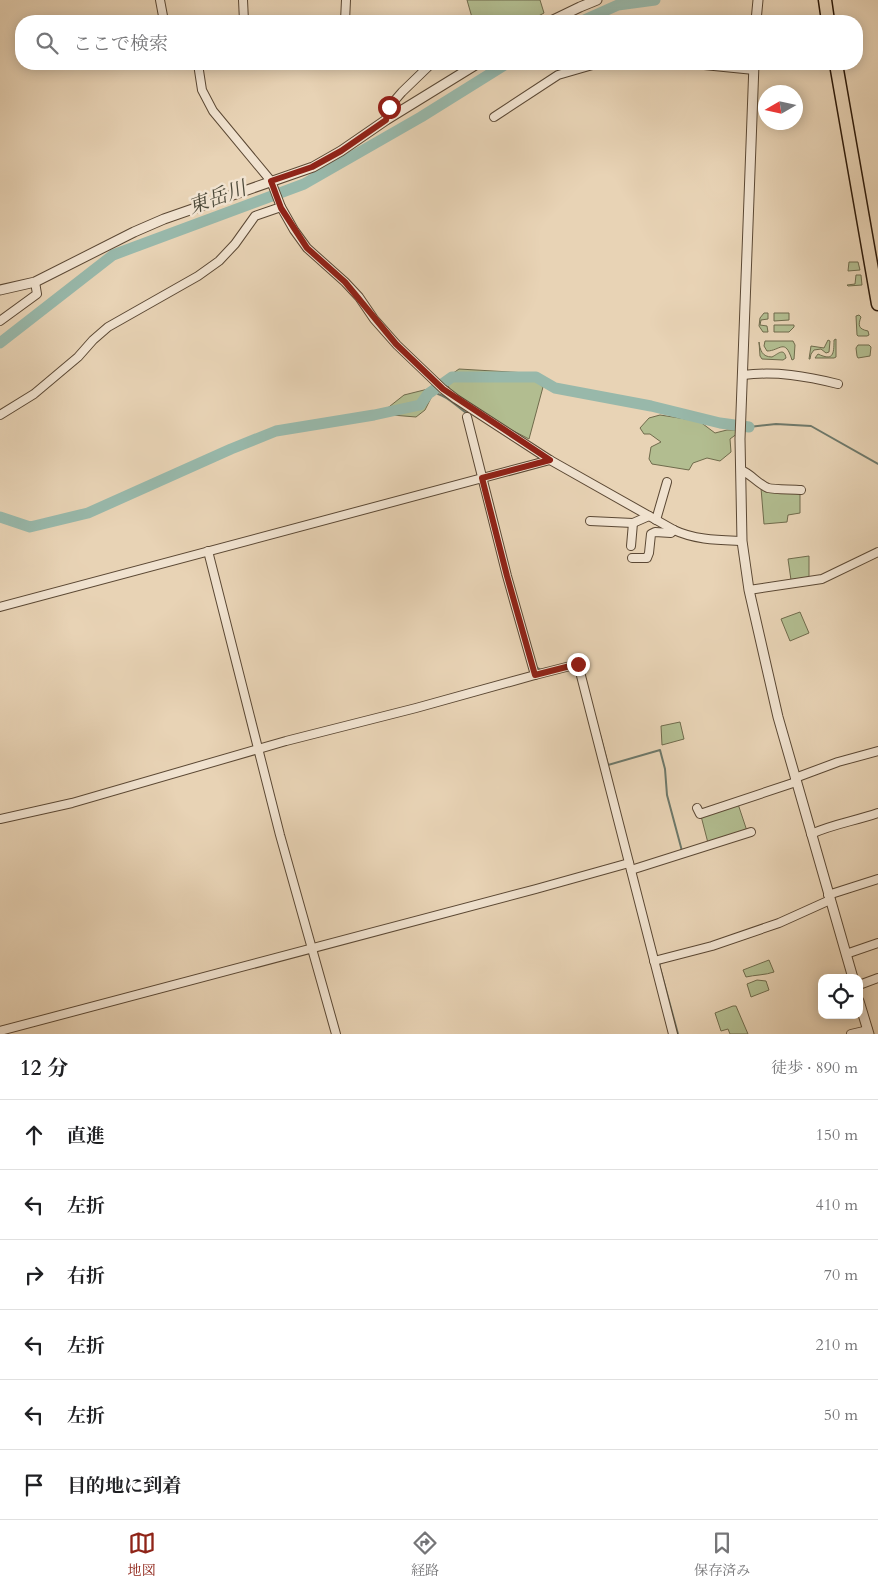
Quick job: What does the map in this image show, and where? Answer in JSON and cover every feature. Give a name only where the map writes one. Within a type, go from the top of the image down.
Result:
[{"type":"highway","points":[[824,0],[827,15]]},
{"type":"highway","points":[[837,70],[878,304]]},
{"type":"street","points":[[160,0],[163,15]]},
{"type":"street","points":[[243,0],[244,15]]},
{"type":"street","points":[[345,15],[346,0]]},
{"type":"street","points":[[563,15],[597,0]]},
{"type":"street","points":[[199,70],[202,90],[213,111],[271,181],[281,208],[307,248],[345,282],[359,297],[388,336],[438,385],[456,399],[550,460],[674,530],[696,538],[742,540]]},
{"type":"street","points":[[386,120],[389,107],[425,70]]},
{"type":"street","points":[[0,290],[35,282],[164,219],[312,167],[341,151],[386,120],[467,70]]},
{"type":"street","points":[[494,118],[558,75],[575,70]]},
{"type":"street","points":[[754,70],[743,376],[742,540],[749,590],[778,717],[851,974]]},
{"type":"street","points":[[0,415],[34,394],[78,357],[108,327],[198,276],[219,261],[235,244],[255,216],[281,208]]},
{"type":"street","points":[[0,321],[37,294],[35,282]]},
{"type":"street","points":[[743,376],[759,373],[786,374],[838,384]]},
{"type":"street","points":[[467,417],[507,576],[535,675]]},
{"type":"street","points":[[0,607],[550,460]]},
{"type":"street","points":[[741,470],[749,473],[768,488],[801,490]]},
{"type":"street","points":[[652,518],[667,482]]},
{"type":"street","points":[[590,520],[633,522],[652,518]]},
{"type":"street","points":[[631,546],[633,522]]},
{"type":"street","points":[[632,558],[647,558],[651,534],[655,532],[671,534],[674,530]]},
{"type":"street","points":[[208,551],[280,835],[336,1034]]},
{"type":"street","points":[[749,590],[822,580],[878,552]]},
{"type":"street","points":[[0,819],[72,803],[259,748],[578,664],[673,1034]]},
{"type":"street","points":[[697,808],[700,814],[796,780],[838,762],[878,751]]},
{"type":"street","points":[[811,834],[841,823],[852,822],[878,813]]},
{"type":"street","points":[[0,1030],[312,947],[630,866],[750,832]]},
{"type":"street","points":[[654,961],[712,946],[779,923],[829,898],[878,879]]},
{"type":"street","points":[[846,954],[878,943]]},
{"type":"street","points":[[863,984],[878,978]]},
{"type":"street","points":[[851,1034],[868,1032],[863,1014]]},
{"type":"green space","points":[[467,0],[540,0],[544,13],[540,15],[471,15]]},
{"type":"green space","points":[[849,262],[858,262],[860,270],[848,271]]},
{"type":"green space","points":[[856,275],[861,275],[862,285],[848,286],[855,284]]},
{"type":"green space","points":[[764,313],[768,313],[768,319],[761,320],[760,325],[767,326],[768,332],[763,332],[759,326],[760,318]]},
{"type":"green space","points":[[774,313],[789,313],[789,320],[774,321]]},
{"type":"green space","points":[[859,315],[861,317],[860,326],[868,331],[869,335],[867,336],[857,335],[856,316]]},
{"type":"green space","points":[[774,325],[794,325],[794,327],[789,332],[774,332]]},
{"type":"green space","points":[[836,339],[836,357],[815,358],[818,354],[830,357],[834,350],[834,340]]},
{"type":"green space","points":[[828,340],[830,341],[829,352],[826,353],[821,349],[814,350],[809,359],[811,346],[824,348]]},
{"type":"green space","points":[[765,341],[793,341],[795,345],[794,359],[792,360],[787,349],[784,347],[767,351],[764,346]]},
{"type":"green space","points":[[759,342],[761,350],[766,356],[772,357],[782,352],[786,358],[783,360],[762,359]]},
{"type":"green space","points":[[858,345],[869,345],[871,347],[870,356],[858,358],[856,348]]},
{"type":"green space","points":[[459,369],[527,373],[543,387],[529,439],[456,401],[446,382],[434,392],[425,410],[416,417],[380,414],[404,395],[432,388]]},
{"type":"green space","points":[[660,415],[699,421],[715,433],[737,430],[738,433],[730,439],[731,452],[720,461],[707,458],[693,463],[689,470],[652,464],[649,459],[651,447],[661,442],[650,434],[644,434],[640,428],[649,418]]},
{"type":"green space","points":[[761,488],[800,492],[800,513],[788,515],[787,522],[764,524]]},
{"type":"green space","points":[[809,556],[809,578],[791,580],[788,559]]},
{"type":"green space","points":[[800,612],[809,633],[790,641],[781,619]]},
{"type":"green space","points":[[680,722],[684,739],[662,745],[661,726]]},
{"type":"green space","points":[[738,804],[747,831],[708,843],[701,816]]},
{"type":"green space","points":[[769,960],[774,972],[746,977],[743,970]]},
{"type":"green space","points":[[757,980],[766,981],[769,990],[751,997],[747,984]]},
{"type":"green space","points":[[736,1006],[748,1034],[730,1034],[728,1029],[721,1031],[715,1013]]},
{"type":"waterway","name":"東岳川","points":[[596,15],[618,5],[655,0]]},
{"type":"waterway","name":"東岳川","points":[[0,343],[113,255],[304,184],[421,117],[496,70]]},
{"type":"waterway","points":[[0,517],[30,527],[88,513],[276,431],[374,415],[420,405],[428,394],[452,377],[536,377],[555,388],[651,406],[720,423],[749,427]]},
{"type":"waterway","points":[[438,394],[468,414]]},
{"type":"waterway","points":[[749,427],[776,424],[811,426],[878,464]]},
{"type":"waterway","points":[[536,667],[541,670],[548,668]]},
{"type":"waterway","points":[[600,735],[608,765],[660,750],[665,769],[667,795],[682,851]]},
{"type":"waterway","points":[[661,963],[659,964],[678,1034]]},
{"type":"route","points":[[389,107],[386,120],[341,151],[312,167],[271,181],[281,208],[307,248],[359,297],[388,336],[456,399],[550,460],[482,478],[535,675],[578,664]]}]
